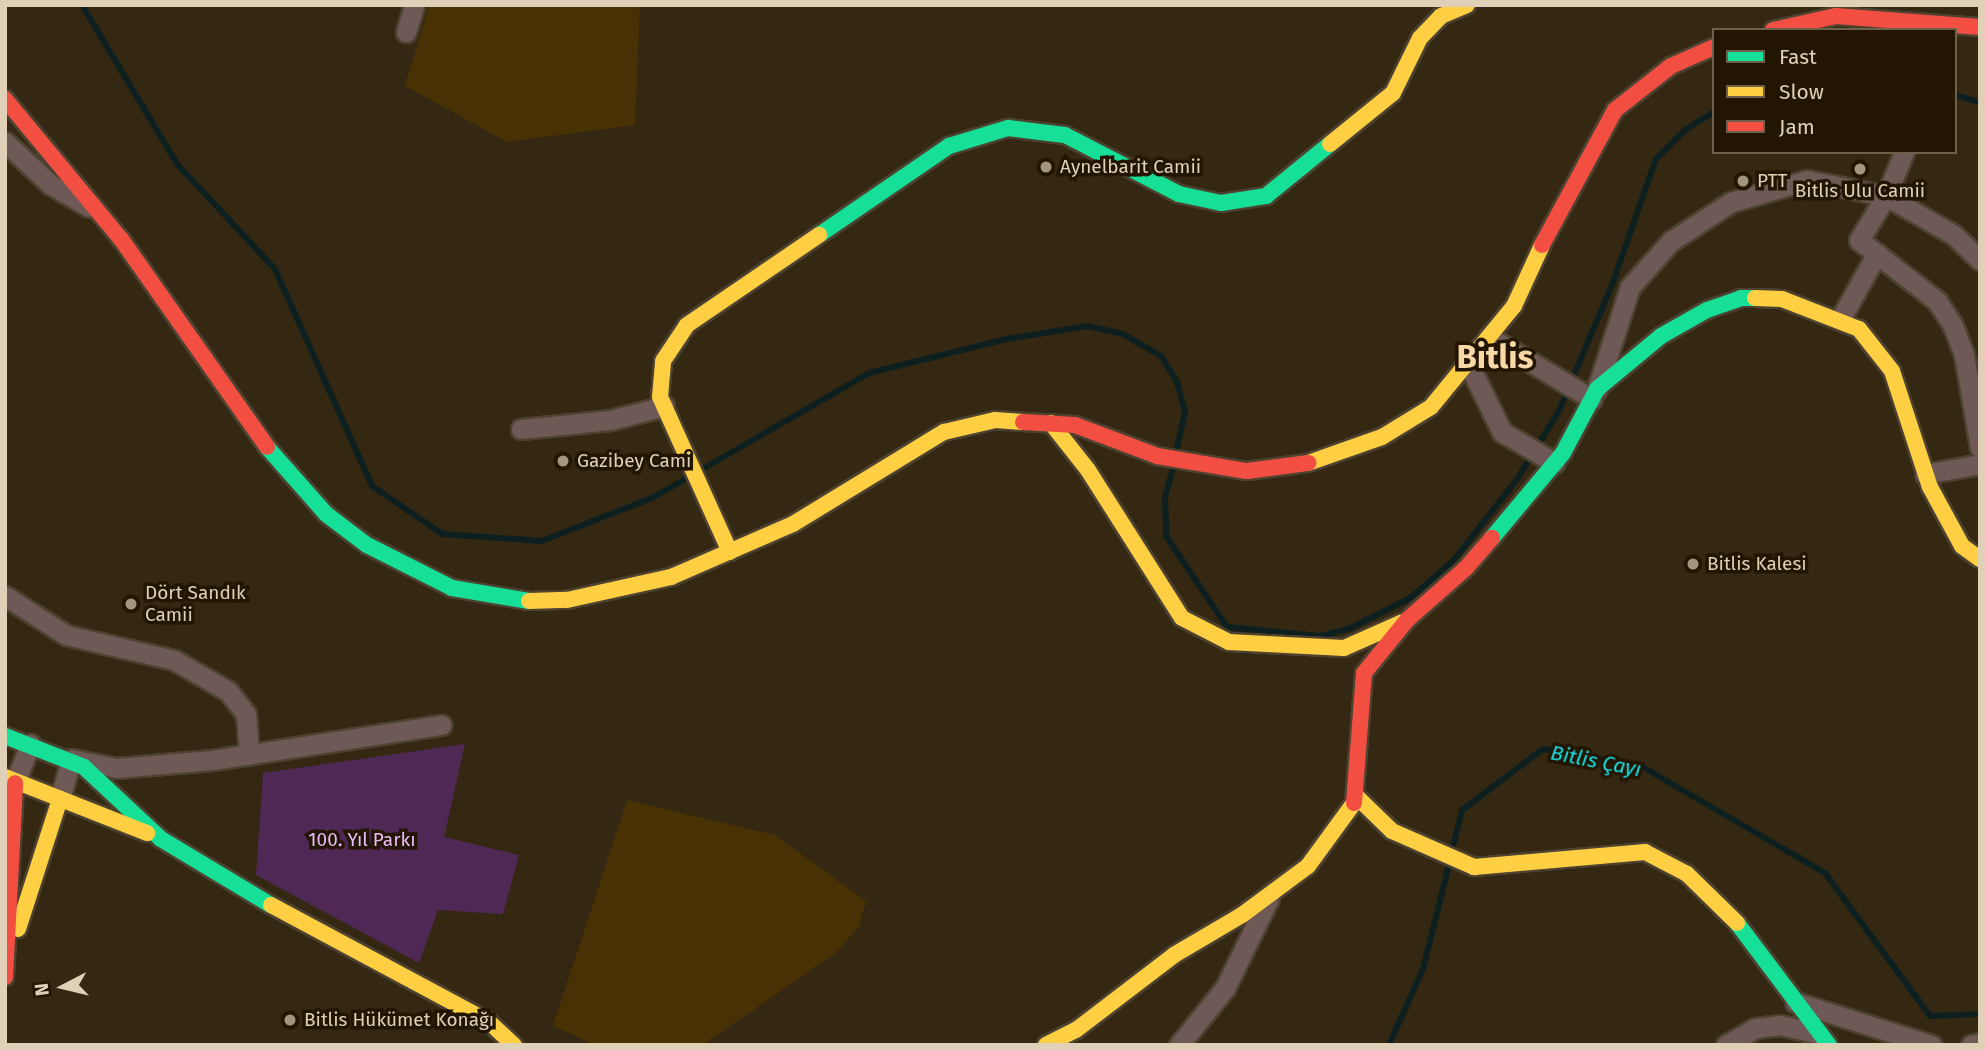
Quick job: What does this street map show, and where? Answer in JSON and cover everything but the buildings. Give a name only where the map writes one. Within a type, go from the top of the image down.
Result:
[{"type":"street","points":[[406,32],[414,5]]},
{"type":"street","points":[[730,552],[682,451],[660,397],[663,361],[687,325],[949,146],[1008,128],[1065,135],[1179,194],[1221,203],[1266,196],[1393,93],[1436,11],[1467,5]]},
{"type":"street","points":[[1782,28],[1836,16],[1980,27]]},
{"type":"street","points":[[5,99],[102,215],[283,470],[326,514],[412,571],[452,589],[502,598],[567,600],[671,577],[793,524],[944,432],[995,420],[1075,425],[1157,456],[1204,466],[1271,469],[1347,453],[1431,407],[1469,365],[1514,306],[1558,210],[1615,110],[1671,66],[1712,48]]},
{"type":"street","points":[[5,142],[50,184],[102,215]]},
{"type":"street","points":[[1903,154],[1886,196],[1859,240],[1937,300],[1953,326],[1964,355],[1980,448]]},
{"type":"street","points":[[1046,1045],[1076,1030],[1174,955],[1270,897],[1308,866],[1359,798],[1364,673],[1407,620],[1466,568],[1550,460],[1590,394],[1630,287],[1671,241],[1731,202],[1807,180],[1886,196],[1954,235],[1980,260]]},
{"type":"street","points":[[1841,318],[1877,253]]},
{"type":"street","points":[[1590,394],[1661,336],[1707,310],[1741,298],[1782,299],[1841,318],[1859,329],[1892,371],[1925,474],[1962,546],[1980,559]]},
{"type":"street","points":[[1489,337],[1558,379],[1590,394]]},
{"type":"street","points":[[1469,365],[1502,432],[1521,446],[1550,460]]},
{"type":"street","points":[[521,429],[611,420],[664,406]]},
{"type":"street","points":[[1051,423],[1088,470],[1182,618],[1229,642],[1344,648],[1407,620]]},
{"type":"street","points":[[1925,474],[1980,464]]},
{"type":"street","points":[[5,596],[66,635],[174,660],[228,691],[246,715],[249,755]]},
{"type":"street","points":[[5,736],[71,759],[117,768],[249,755],[441,725]]},
{"type":"street","points":[[6,969],[10,780],[30,744]]},
{"type":"street","points":[[6,969],[71,759]]},
{"type":"street","points":[[71,759],[161,839],[219,877],[489,1023],[514,1045]]},
{"type":"street","points":[[10,780],[161,839]]},
{"type":"street","points":[[1359,798],[1392,831],[1422,848],[1474,867],[1645,852],[1687,874],[1735,920],[1823,1039]]},
{"type":"street","points":[[1179,1045],[1225,988],[1270,897]]},
{"type":"street","points":[[1794,1002],[1931,1045]]},
{"type":"street","points":[[1726,1045],[1756,1028],[1780,1025],[1823,1039]]},
{"type":"street","points":[[1972,1045],[1980,1044]]},
{"type":"shaded area","points":[[429,5],[640,5],[635,125],[507,142],[405,86]]},
{"type":"shaded area","points":[[627,800],[775,835],[866,901],[859,926],[837,952],[703,1045],[595,1045],[553,1026]]},
{"type":"green space","name":"100. Yıl Parkı","points":[[465,744],[444,837],[519,855],[503,914],[438,910],[419,963],[256,875],[263,773]]},
{"type":"waterway","points":[[82,5],[177,164],[275,269],[372,486],[442,534],[542,541],[652,498],[689,477]]},
{"type":"waterway","points":[[1957,96],[1980,102]]},
{"type":"waterway","points":[[1174,464],[1165,498],[1166,536],[1227,627],[1320,636],[1349,629],[1410,598],[1453,561],[1517,479],[1559,411],[1612,285],[1656,159],[1685,130],[1712,113]]},
{"type":"waterway","points":[[701,470],[869,373],[1006,339],[1088,326],[1123,334],[1161,356],[1177,382],[1185,412],[1176,453]]},
{"type":"waterway","name":"Bitlis Çayı","points":[[1452,851],[1462,810],[1543,749],[1641,766],[1825,873],[1930,1016],[1980,1014]]},
{"type":"waterway","name":"Bitlis Çayı","points":[[1389,1045],[1423,969],[1449,865]]},
{"type":"traffic: fast","points":[[819,235],[949,146],[1008,128],[1065,135],[1179,194],[1221,203],[1266,196],[1330,144]]},
{"type":"traffic: fast","points":[[1492,538],[1563,453],[1597,389],[1661,336],[1707,310],[1741,298],[1755,298]]},
{"type":"traffic: fast","points":[[267,447],[326,514],[367,545],[452,588],[529,601]]},
{"type":"traffic: fast","points":[[5,736],[84,767],[161,839],[271,905]]},
{"type":"traffic: fast","points":[[1737,923],[1829,1045]]},
{"type":"traffic: slow","points":[[1330,144],[1393,93],[1420,38],[1441,16],[1467,5]]},
{"type":"traffic: slow","points":[[730,552],[660,397],[663,361],[687,325],[819,235]]},
{"type":"traffic: slow","points":[[1308,463],[1382,437],[1431,407],[1514,306],[1542,245]]},
{"type":"traffic: slow","points":[[1755,298],[1782,299],[1859,329],[1892,371],[1930,487],[1962,546],[1980,559]]},
{"type":"traffic: slow","points":[[529,601],[567,600],[671,577],[793,524],[944,432],[995,420],[1023,422]]},
{"type":"traffic: slow","points":[[1051,423],[1088,470],[1182,618],[1229,642],[1344,648],[1403,622]]},
{"type":"traffic: slow","points":[[5,777],[147,833]]},
{"type":"traffic: slow","points":[[1358,798],[1392,831],[1474,867],[1645,852],[1687,874],[1737,923]]},
{"type":"traffic: slow","points":[[18,929],[60,799]]},
{"type":"traffic: slow","points":[[1046,1045],[1076,1030],[1174,955],[1242,915],[1308,866],[1354,803]]},
{"type":"traffic: slow","points":[[271,905],[489,1022],[514,1045]]},
{"type":"traffic: jam","points":[[1782,28],[1836,16],[1980,27]]},
{"type":"traffic: jam","points":[[1542,245],[1615,110],[1671,66],[1712,48]]},
{"type":"traffic: jam","points":[[5,99],[121,239],[267,447]]},
{"type":"traffic: jam","points":[[1023,422],[1075,425],[1157,456],[1247,471],[1308,463]]},
{"type":"traffic: jam","points":[[1354,803],[1364,673],[1407,620],[1466,568],[1492,538]]},
{"type":"traffic: jam","points":[[5,977],[15,783]]},
{"type":"place","name":"Aynelbarit Camii","points":[[1046,167]]},
{"type":"place","name":"Bitlis Ulu Camii","points":[[1860,169]]},
{"type":"place","name":"PTT","points":[[1743,181]]},
{"type":"place","name":"Gazibey Cami","points":[[563,461]]},
{"type":"place","name":"Bitlis Kalesi","points":[[1693,564]]},
{"type":"place","name":"Dört Sandık Camii","points":[[131,604]]},
{"type":"place","name":"Bitlis Hükümet Konağı","points":[[290,1020]]},
{"type":"district","name":"Bitlis","points":[[1495,358]]}]
